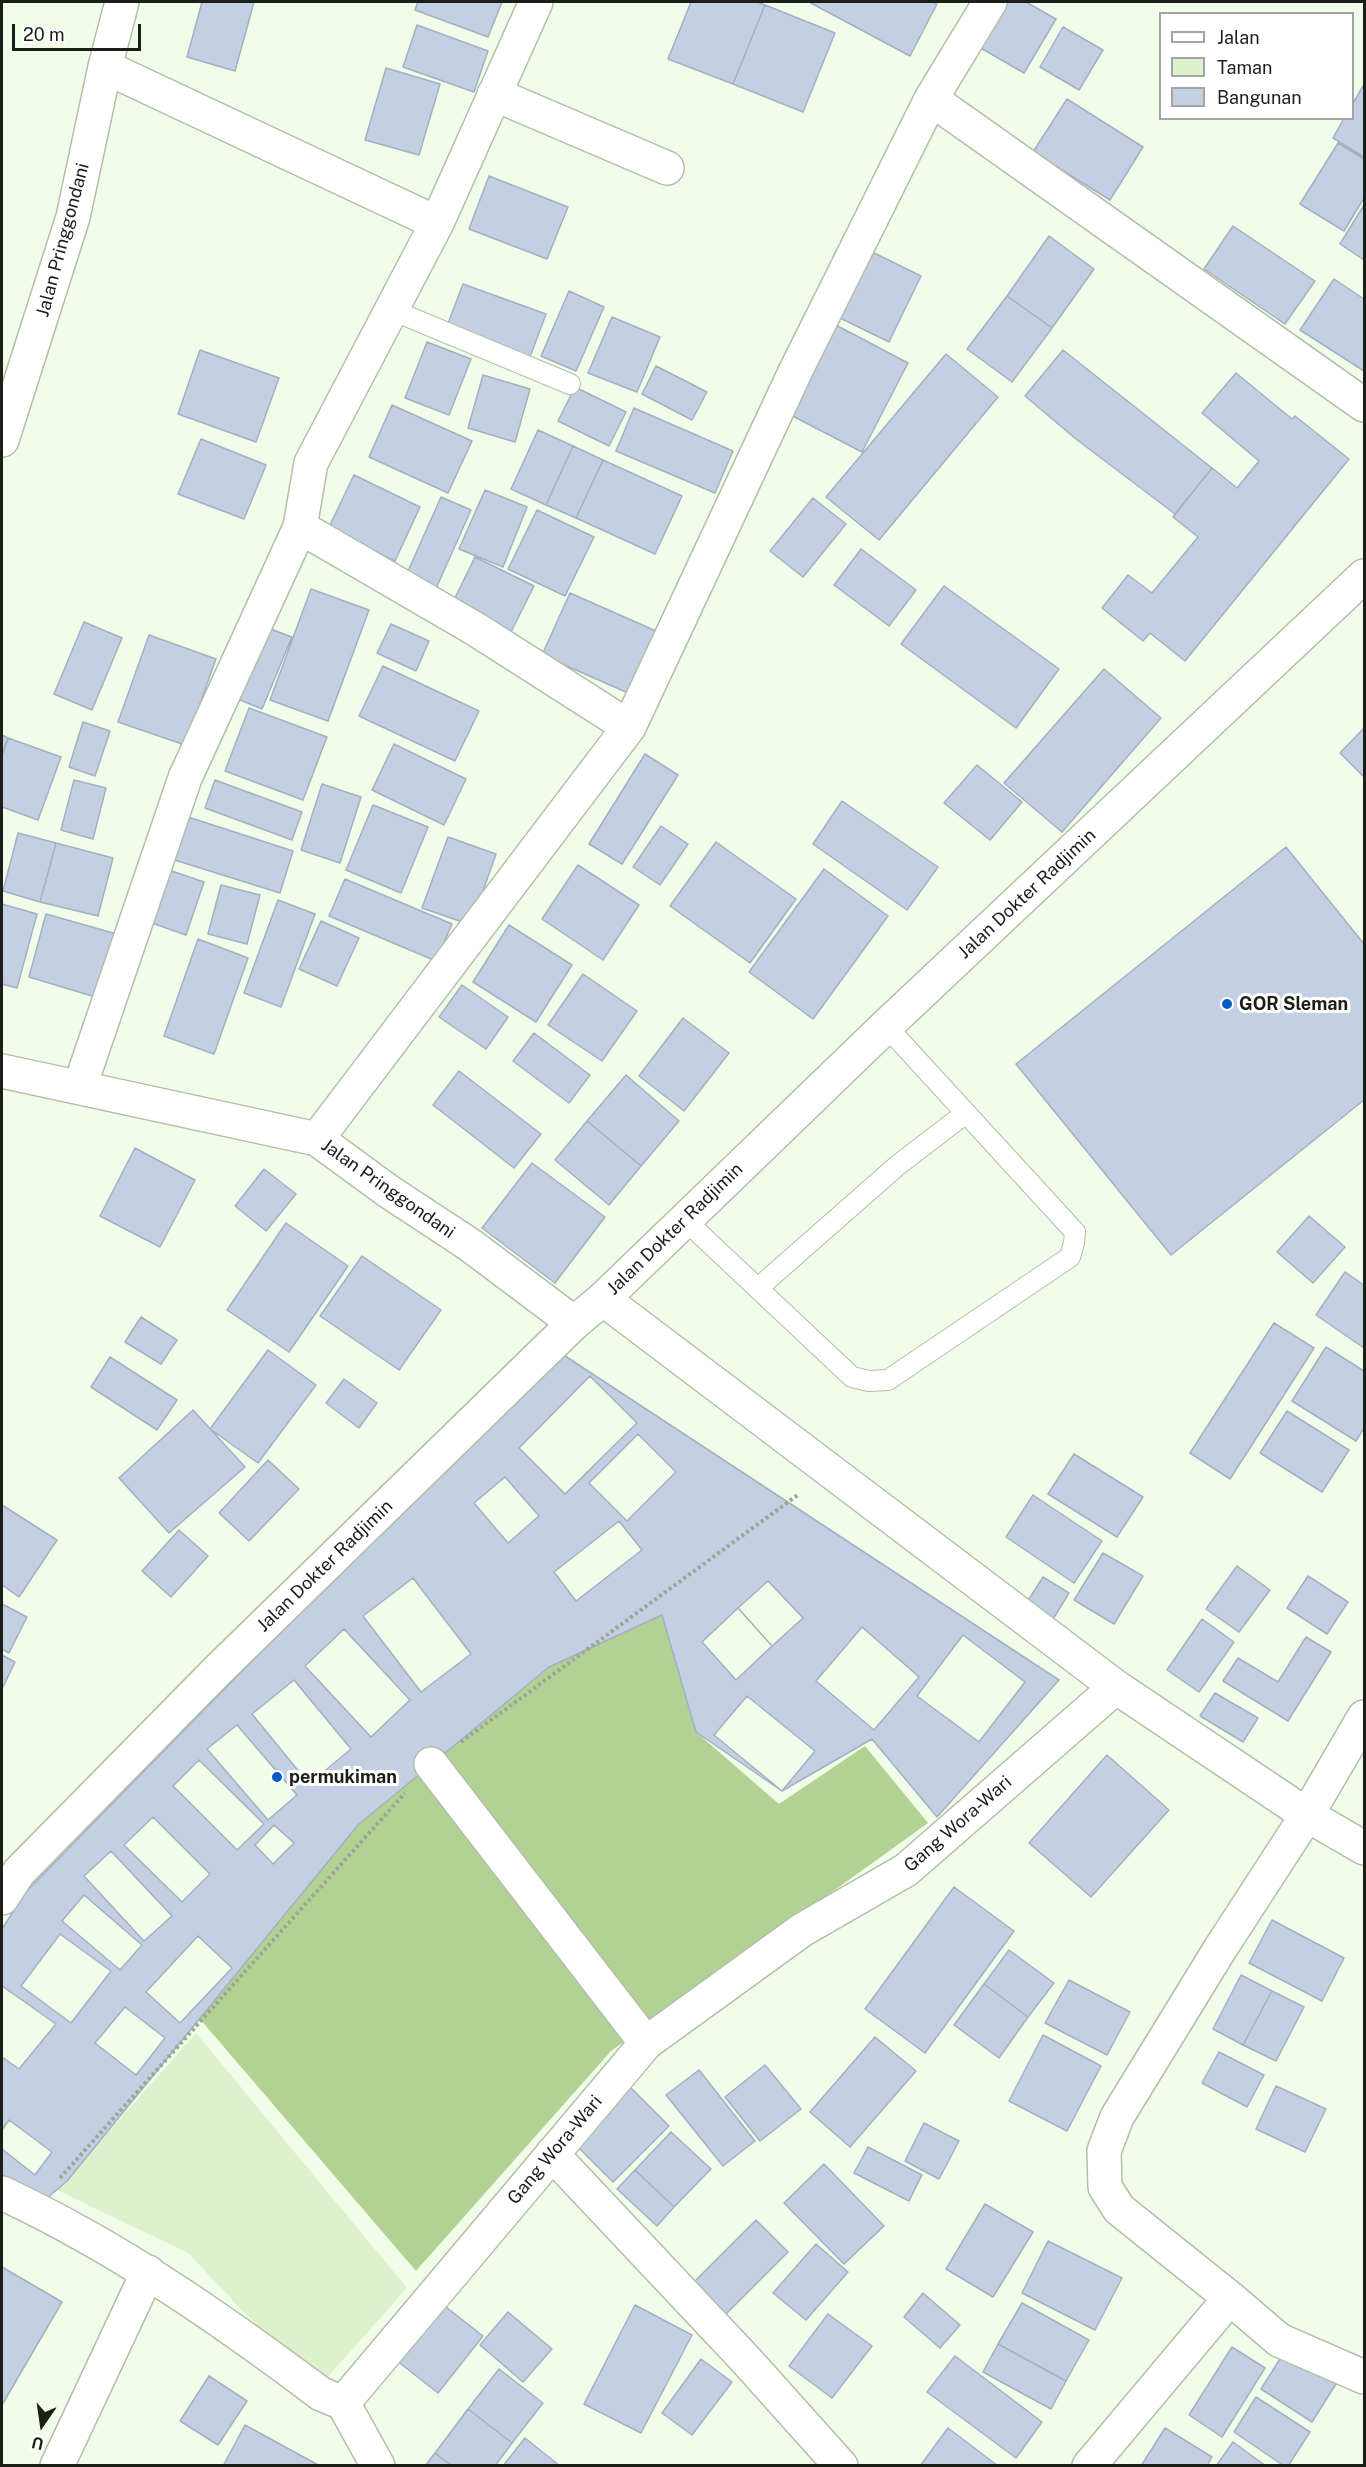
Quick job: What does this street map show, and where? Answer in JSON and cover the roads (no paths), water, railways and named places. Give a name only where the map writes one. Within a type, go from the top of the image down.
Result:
[{"type":"street","name":"Jalan Pringgondani","points":[[2,440],[73,217],[105,67],[122,2]]},
{"type":"street","points":[[80,1086],[185,778],[300,527],[311,463],[437,223],[536,2]]},
{"type":"street","points":[[317,1139],[629,727],[796,370],[931,99],[990,2]]},
{"type":"street","points":[[105,67],[437,223]]},
{"type":"street","points":[[494,94],[667,168]]},
{"type":"street","points":[[931,99],[1365,405]]},
{"type":"street","points":[[300,527],[477,630],[629,727]]},
{"type":"street","name":"Jalan Dokter Radjimin","points":[[2,1898],[19,1872],[212,1677],[574,1323],[603,1299],[886,1026],[1365,576]]},
{"type":"street","name":"Jalan Pringgondani","points":[[2,1071],[317,1139],[388,1191],[470,1245],[574,1323]]},
{"type":"street","points":[[603,1299],[1116,1687],[1307,1815],[1365,1848]]},
{"type":"street","name":"Gang Wora-Wari","points":[[343,2403],[646,2043],[802,1930],[906,1870],[1116,1687]]},
{"type":"street","points":[[1365,1717],[1307,1815],[1220,1949],[1117,2117],[1104,2151],[1105,2187],[1119,2209],[1279,2340],[1365,2377]]},
{"type":"street","points":[[431,1764],[646,2043]]},
{"type":"street","points":[[552,2154],[746,2360],[841,2466]]},
{"type":"street","points":[[2,2193],[148,2272],[321,2394],[343,2403],[378,2466]]},
{"type":"street","points":[[57,2466],[148,2272]]},
{"type":"street","points":[[1089,2466],[1230,2298]]},
{"type":"lane","points":[[392,310],[570,384]]},
{"type":"lane","points":[[685,1220],[852,1377],[869,1381],[888,1380],[1070,1257],[1075,1232],[886,1026]]},
{"type":"lane","points":[[758,1288],[898,1166],[966,1113]]},
{"type":"place","name":"GOR Sleman","points":[[1227,1004]]},
{"type":"place","name":"permukiman","points":[[277,1777]]}]
